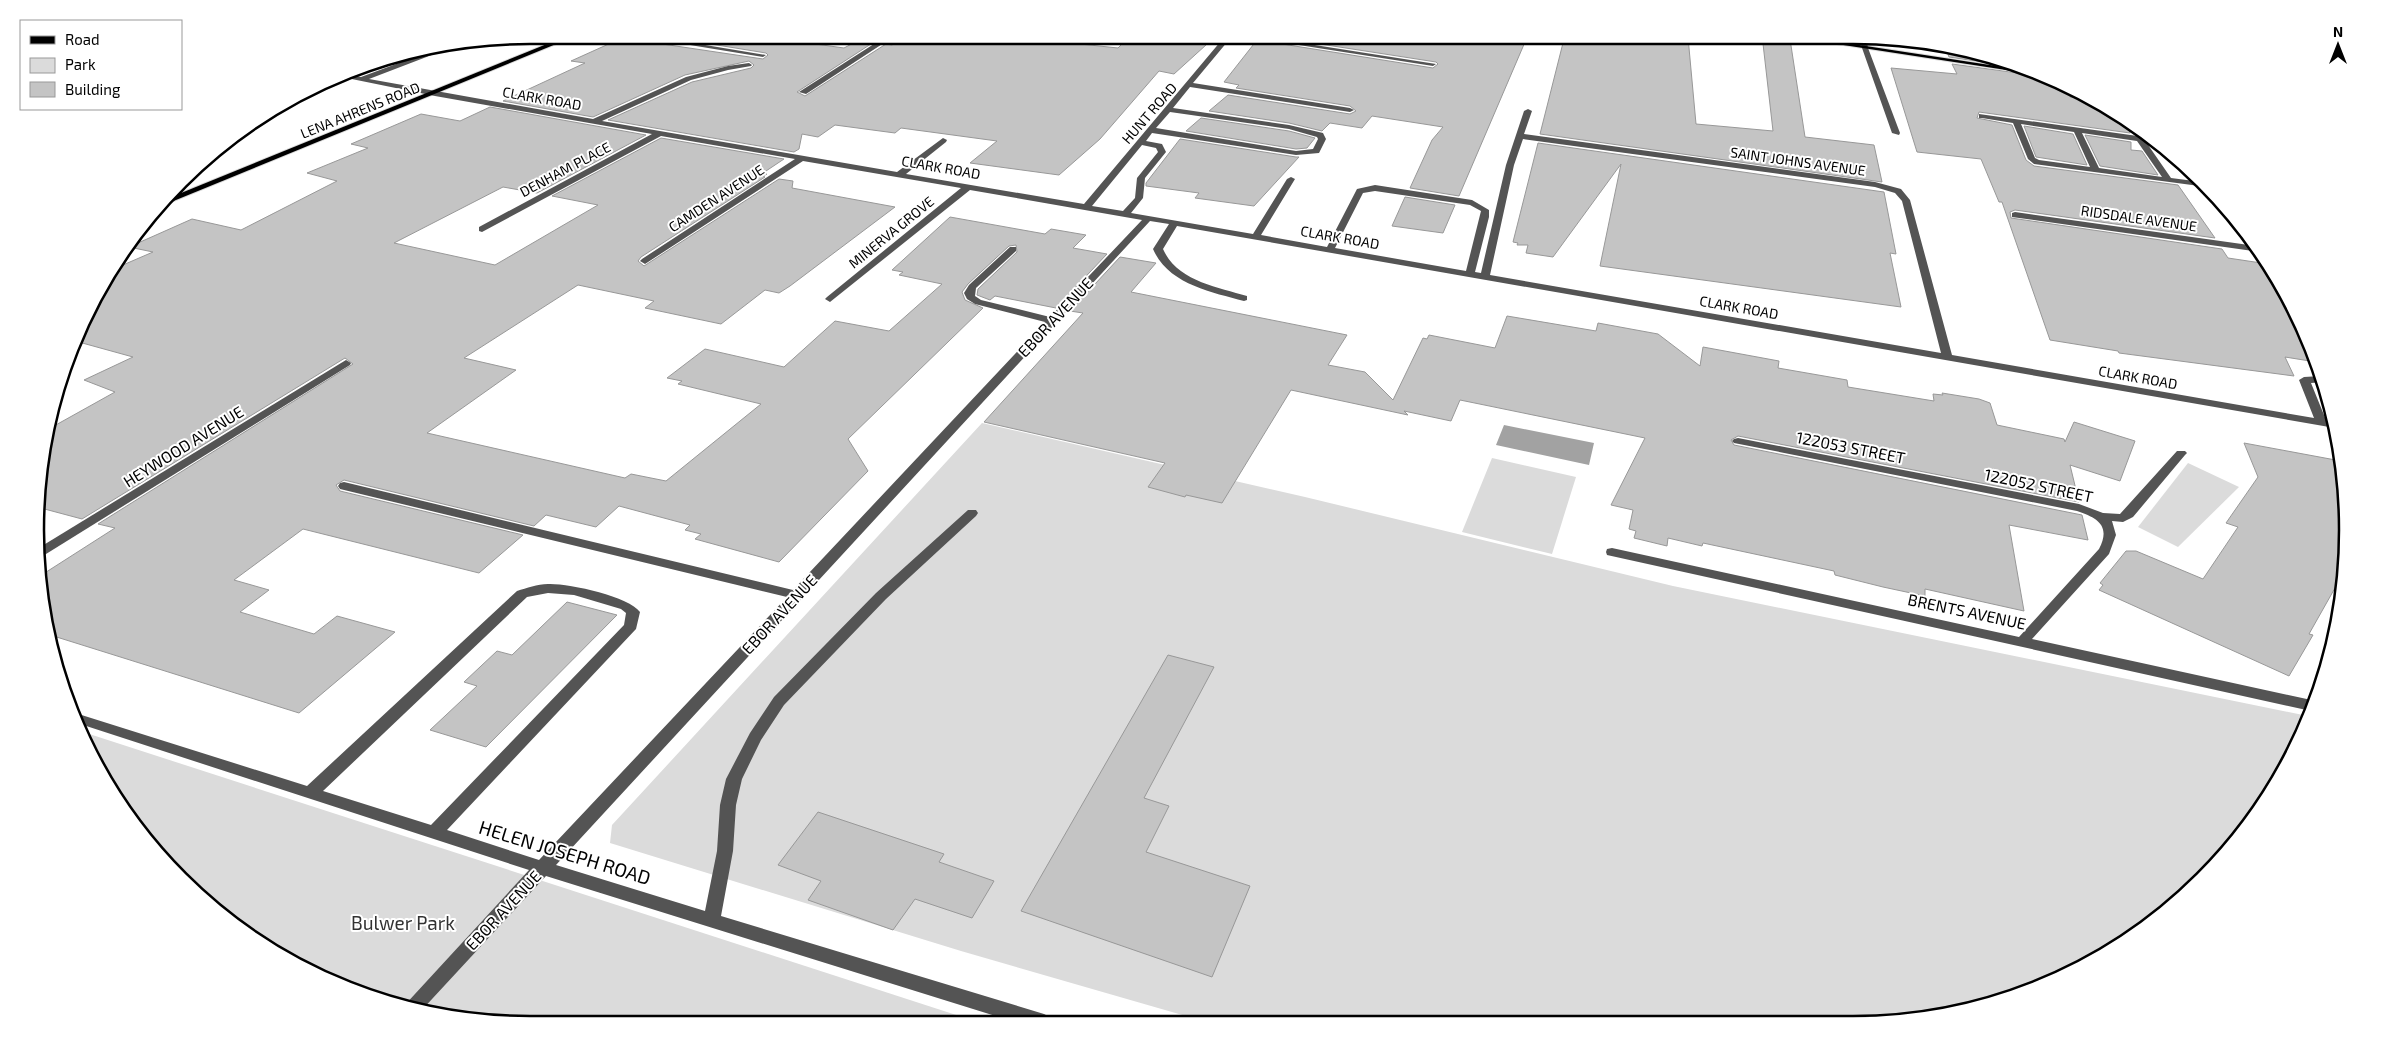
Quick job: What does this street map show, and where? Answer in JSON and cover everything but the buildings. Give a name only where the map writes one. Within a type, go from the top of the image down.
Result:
[{"type":"main road","name":"LENA AHRENS ROAD","points":[[173,200],[553,44]]},
{"type":"main road","points":[[1839,44],[2008,70]]},
{"type":"street","points":[[691,44],[763,55]]},
{"type":"street","points":[[802,92],[879,44]]},
{"type":"street","name":"HUNT ROAD","points":[[1086,207],[1223,44]]},
{"type":"street","points":[[1298,44],[1433,64]]},
{"type":"street","points":[[1864,44],[1896,133]]},
{"type":"street","points":[[362,79],[426,55]]},
{"type":"street","points":[[595,121],[679,80],[720,68],[749,65]]},
{"type":"street","name":"CLARK ROAD","points":[[354,77],[434,94],[2327,424]]},
{"type":"street","points":[[1189,85],[1350,110]]},
{"type":"street","points":[[1151,130],[1296,154],[1316,152],[1322,139],[1320,135],[1312,132],[1289,127],[1168,109]]},
{"type":"street","points":[[1485,277],[1504,199],[1510,165],[1528,111]]},
{"type":"street","points":[[1982,116],[2140,139],[2168,180]]},
{"type":"street","points":[[2016,121],[2032,159],[2037,162],[2194,184]]},
{"type":"street","points":[[2077,130],[2096,171]]},
{"type":"street","name":"DENHAM PLACE","points":[[482,229],[660,132]]},
{"type":"street","name":"SAINT JOHNS AVENUE","points":[[1520,136],[1875,185],[1898,191],[1906,200],[1947,357]]},
{"type":"street","points":[[900,174],[943,140]]},
{"type":"street","points":[[1125,214],[1139,198],[1141,178],[1162,152],[1159,146],[1140,142]]},
{"type":"street","name":"CAMDEN AVENUE","points":[[645,261],[802,158]]},
{"type":"street","points":[[1255,237],[1291,179]]},
{"type":"street","name":"MINERVA GROVE","points":[[830,299],[969,186]]},
{"type":"street","points":[[1330,249],[1360,191],[1375,188],[1472,203],[1485,210],[1485,217],[1470,274]]},
{"type":"street","name":"RIDSDALE AVENUE","points":[[2015,215],[2248,248]]},
{"type":"street","name":"EBOR AVENUE","points":[[417,1003],[1148,218]]},
{"type":"street","points":[[1174,223],[1158,249],[1160,259],[1175,274],[1244,298]]},
{"type":"street","points":[[1013,249],[972,287],[969,293],[970,297],[978,302],[1052,321]]},
{"type":"street","name":"HEYWOOD AVENUE","points":[[45,551],[346,363]]},
{"type":"street","points":[[2315,380],[2304,380],[2322,423]]},
{"type":"street","name":"122053 STREET","points":[[1738,441],[1959,485]]},
{"type":"street","points":[[2100,517],[2123,518],[2129,514],[2181,453]]},
{"type":"street","name":"122052 STREET","points":[[1959,485],[2079,508],[2100,517],[2110,529],[2111,539],[2104,551],[2023,641]]},
{"type":"street","points":[[344,486],[796,595]]},
{"type":"street","points":[[712,920],[725,851],[728,805],[734,779],[755,737],[779,701],[881,596],[972,513]]},
{"type":"street","name":"BRENTS AVENUE","points":[[1612,552],[2306,704]]},
{"type":"street","points":[[310,794],[522,594],[530,591],[559,588],[626,606],[633,612],[631,626],[434,833]]},
{"type":"street","name":"HELEN JOSEPH ROAD","points":[[83,720],[543,868],[1021,1016]]},
{"type":"green space","points":[[982,423],[1305,497],[1673,586],[2302,715],[2274,773],[2239,826],[2197,874],[2149,916],[2096,951],[2039,979],[1979,1000],[1948,1007],[1885,1015],[1186,1016],[961,951],[610,843],[612,825]]},
{"type":"green space","points":[[1492,458],[1576,477],[1552,554],[1462,532]]},
{"type":"green space","points":[[2188,463],[2239,487],[2178,547],[2138,527]]},
{"type":"green space","name":"Bulwer Park","points":[[89,734],[959,1016],[530,1016],[467,1012],[404,1000],[344,979],[315,966],[260,934],[209,896],[164,851],[144,826],[109,773]]},
{"type":"shaded area","points":[[1504,425],[1594,443],[1589,465],[1496,445]]}]
